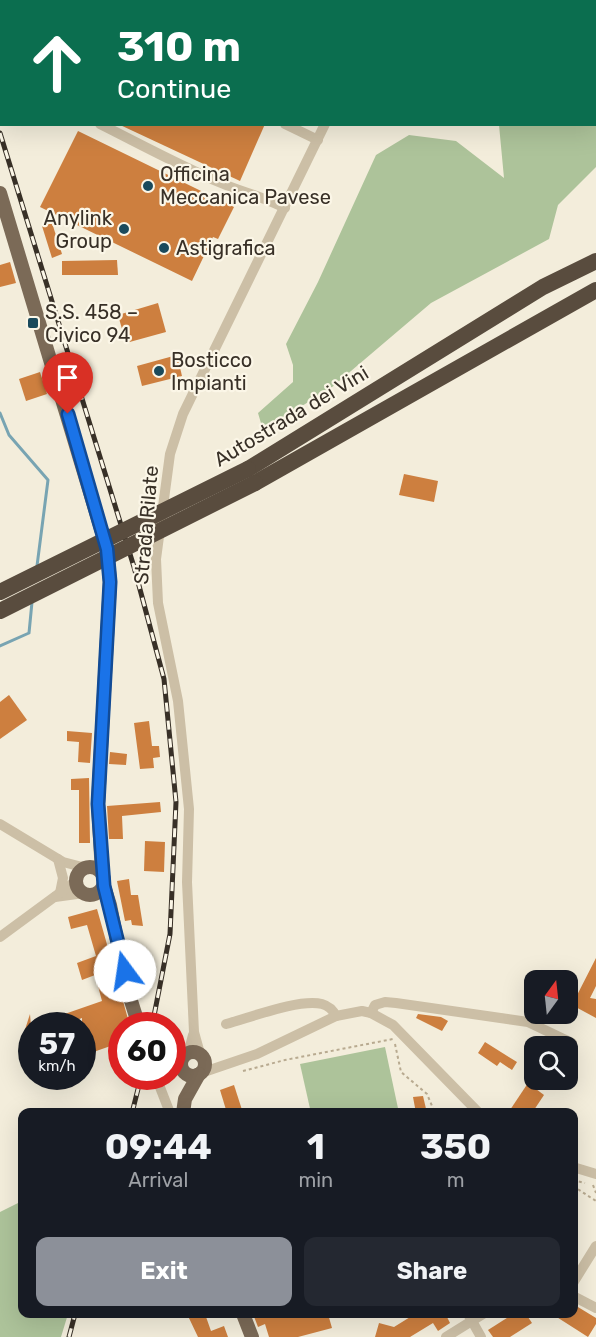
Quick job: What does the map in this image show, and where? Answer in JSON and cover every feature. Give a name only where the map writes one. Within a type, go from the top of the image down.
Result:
[{"type":"highway","name":"Autostrada dei Vini","points":[[0,592],[252,476],[543,287],[596,261]]},
{"type":"highway","name":"Autostrada dei Vini","points":[[0,610],[596,290]]},
{"type":"main road","points":[[0,193],[4,221],[87,478],[107,549],[110,582],[98,804],[100,845],[89,875],[79,890],[88,894],[111,914]]},
{"type":"main road","points":[[88,894],[99,892],[89,875]]},
{"type":"main road","points":[[89,875],[111,914],[125,971],[141,1012]]},
{"type":"main road","points":[[125,971],[126,985],[135,1012]]},
{"type":"main road","points":[[184,1106],[189,1063]]},
{"type":"main road","points":[[245,1318],[252,1337]]},
{"type":"street","points":[[104,126],[218,182],[245,193],[263,196],[285,208]]},
{"type":"street","points":[[289,126],[318,140]]},
{"type":"street","name":"Strada Rilate","points":[[189,1063],[194,1032],[188,882],[189,809],[178,701],[158,603],[156,559],[170,454],[183,414],[324,126]]},
{"type":"street","points":[[0,824],[89,875],[0,937]]},
{"type":"street","points":[[58,895],[63,878],[60,860]]},
{"type":"street","points":[[58,895],[88,894]]},
{"type":"street","points":[[371,1013],[375,1005],[385,1002],[442,1009],[462,1014],[528,1022],[557,1036]]},
{"type":"street","points":[[226,1024],[294,1006],[317,1003],[332,1010],[336,1016]]},
{"type":"street","points":[[189,1063],[224,1066],[257,1054],[346,1012],[371,1013],[393,1025],[474,1108]]},
{"type":"street","points":[[161,1090],[168,1108]]},
{"type":"street","points":[[578,1169],[596,1174]]},
{"type":"street","points":[[578,1274],[596,1246]]},
{"type":"street","points":[[578,1299],[596,1308]]},
{"type":"street","points":[[446,1337],[470,1318],[480,1337]]},
{"type":"path","points":[[234,1073],[285,1060],[394,1039],[401,1072],[427,1094],[433,1108]]},
{"type":"path","points":[[578,1181],[595,1185],[596,1193]]},
{"type":"path","points":[[578,1188],[596,1201]]},
{"type":"green space","points":[[499,126],[596,126],[596,167],[558,205],[549,239],[431,303],[331,388],[263,430],[258,413],[293,382],[293,365],[286,344],[318,282],[376,155],[409,135],[456,141],[504,178]]},
{"type":"green space","points":[[385,1047],[398,1108],[310,1108],[300,1064]]},
{"type":"green space","points":[[18,1203],[18,1318],[67,1318],[61,1337],[0,1337],[0,1212]]},
{"type":"building","points":[[122,126],[264,126],[240,181]]},
{"type":"building","points":[[78,131],[234,207],[218,239],[213,237],[192,281],[40,207]]},
{"type":"building","points":[[52,223],[62,254],[52,258],[42,226]]},
{"type":"building","points":[[117,260],[118,275],[62,275],[62,261]]},
{"type":"building","points":[[10,262],[16,283],[0,287],[0,265]]},
{"type":"building","points":[[158,303],[166,332],[126,343],[118,315]]},
{"type":"building","points":[[177,355],[182,376],[142,386],[137,366]]},
{"type":"building","points":[[40,372],[47,394],[26,401],[19,379]]},
{"type":"building","points":[[404,474],[438,481],[434,502],[399,495]]},
{"type":"building","points":[[9,695],[27,720],[0,739],[0,702]]},
{"type":"building","points":[[149,721],[152,746],[159,746],[160,757],[153,758],[154,768],[140,769],[134,723]]},
{"type":"building","points":[[67,731],[92,733],[90,763],[78,762],[79,742],[67,741]]},
{"type":"building","points":[[110,752],[127,754],[126,765],[109,764]]},
{"type":"building","points":[[89,778],[90,843],[79,843],[79,790],[71,790],[71,779]]},
{"type":"building","points":[[160,802],[161,812],[122,816],[123,839],[109,839],[107,806]]},
{"type":"building","points":[[145,841],[165,842],[164,872],[144,871]]},
{"type":"building","points":[[129,879],[131,895],[138,895],[143,926],[132,925],[131,920],[125,921],[117,881]]},
{"type":"building","points":[[97,909],[126,1012],[108,1012],[108,1047],[96,1051],[96,1012],[70,1012],[102,1001],[95,975],[82,980],[77,963],[96,956],[87,925],[71,929],[68,917]]},
{"type":"building","points":[[141,957],[154,960],[150,977],[137,974]]},
{"type":"building","points":[[596,958],[596,986],[590,998],[596,999],[596,1018],[578,1008],[578,993]]},
{"type":"building","points":[[418,1014],[441,1017],[448,1021],[442,1031],[416,1018]]},
{"type":"building","points":[[485,1042],[517,1062],[512,1070],[500,1062],[497,1066],[478,1053]]},
{"type":"building","points":[[234,1085],[241,1108],[225,1108],[220,1090]]},
{"type":"building","points":[[524,1089],[537,1090],[544,1095],[535,1108],[511,1108]]},
{"type":"building","points":[[423,1096],[426,1108],[415,1108],[413,1097]]},
{"type":"building","points":[[578,1307],[596,1318],[596,1324],[588,1337],[558,1318],[578,1318]]},
{"type":"building","points":[[189,1318],[206,1318],[211,1331],[224,1326],[228,1337],[198,1337]]},
{"type":"building","points":[[255,1318],[329,1318],[332,1328],[298,1337],[269,1337],[265,1324],[258,1327]]},
{"type":"building","points":[[409,1318],[448,1318],[450,1323],[438,1331],[433,1323],[410,1337],[375,1337],[379,1323],[394,1327]]},
{"type":"building","points":[[507,1318],[529,1318],[532,1323],[510,1337],[493,1337],[488,1330]]},
{"type":"waterway","points":[[0,413],[9,435],[48,480],[37,566]]},
{"type":"waterway","points":[[0,646],[29,633],[32,602]]},
{"type":"railway","points":[[0,133],[134,567],[164,679],[176,802],[170,934],[155,1012]]},
{"type":"railway","points":[[133,1108],[138,1090]]},
{"type":"railway","points":[[69,1337],[74,1318]]},
{"type":"place","name":"Officina Meccanica Pavese","points":[[148,186]]},
{"type":"place","name":"Anylink Group","points":[[124,229]]},
{"type":"place","name":"Astigrafica","points":[[164,248]]},
{"type":"place","name":"S.S. 458 – Civico 94","points":[[33,323]]},
{"type":"place","name":"Bosticco Impianti","points":[[159,371]]},
{"type":"route","points":[[68,414],[107,549],[110,582],[98,804],[104,886],[125,971]]}]
